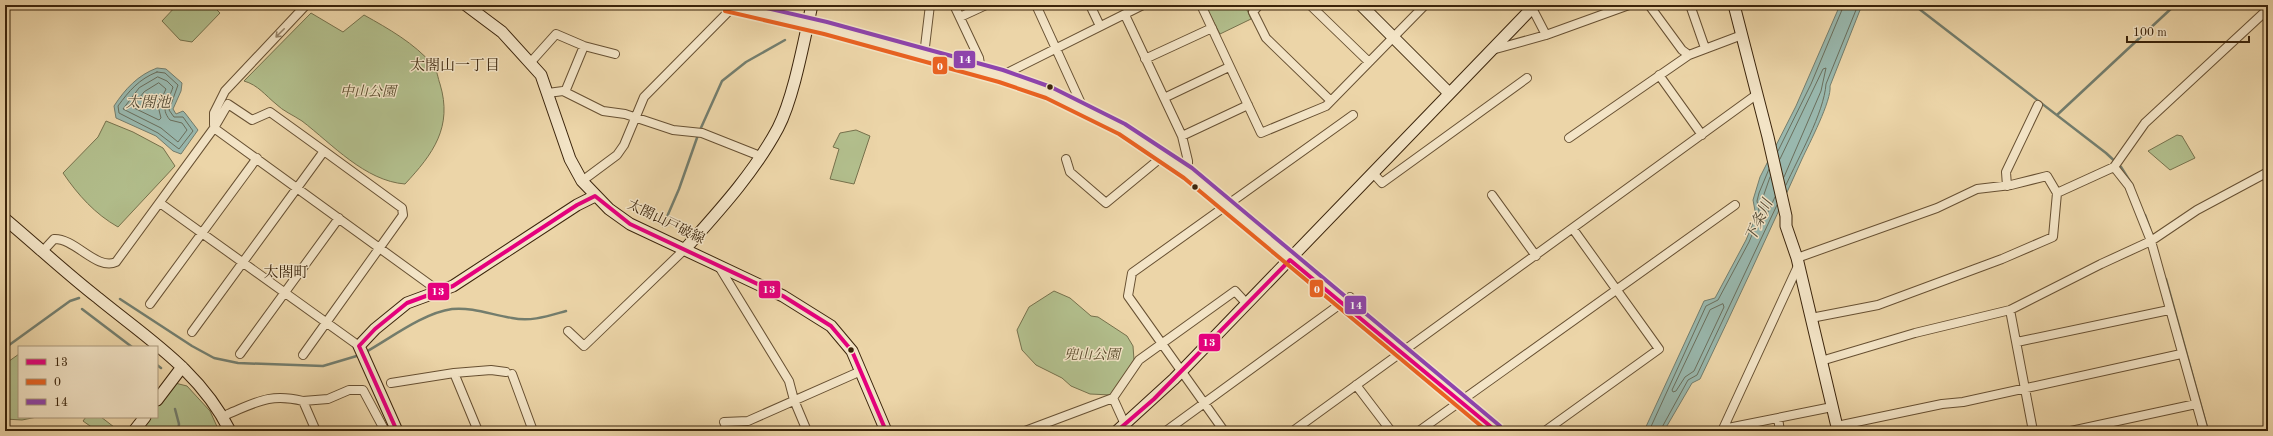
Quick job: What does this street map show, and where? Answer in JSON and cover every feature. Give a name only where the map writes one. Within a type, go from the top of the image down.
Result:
[{"type":"street","points":[[214,128],[214,113],[225,91],[306,5]]},
{"type":"street","name":"太閤山戸破線","points":[[466,5],[502,32],[541,75],[570,159],[582,181],[595,196],[608,209],[630,224],[655,234],[718,264],[789,300],[831,326],[852,351],[886,431]]},
{"type":"street","points":[[568,331],[584,346],[685,249],[717,213],[760,156],[778,127],[788,102],[812,5]]},
{"type":"street","points":[[924,55],[930,5]]},
{"type":"street","points":[[954,5],[978,58],[981,70]]},
{"type":"street","points":[[960,17],[986,5]]},
{"type":"street","points":[[1036,5],[1057,48],[1084,110]]},
{"type":"street","points":[[1090,5],[1100,26]]},
{"type":"street","points":[[1001,76],[1143,5]]},
{"type":"street","points":[[1200,5],[1262,133],[1326,106],[1425,5]]},
{"type":"street","points":[[1259,5],[1253,12],[1266,38],[1331,101]]},
{"type":"street","points":[[1310,5],[1370,62]]},
{"type":"street","points":[[1361,5],[1395,37],[1449,93]]},
{"type":"street","points":[[1492,50],[1546,35],[1615,7],[1629,5]]},
{"type":"street","points":[[1649,5],[1677,44],[1690,55]]},
{"type":"street","points":[[1690,5],[1705,48]]},
{"type":"street","points":[[1734,5],[1769,142],[1786,216],[1786,226],[1797,262],[1837,428],[1942,404],[1963,402],[2181,354]]},
{"type":"street","points":[[582,181],[616,155],[624,145],[644,97],[730,6],[808,24],[981,70],[1048,92],[1122,129],[1188,173],[1290,260],[1346,300],[1400,353],[1496,431]]},
{"type":"street","points":[[1117,431],[1127,427],[1534,6],[1546,35]]},
{"type":"street","points":[[2057,193],[2101,171],[2114,167],[2145,123],[2268,9]]},
{"type":"street","points":[[1125,15],[1182,136],[1188,161],[1188,173]]},
{"type":"street","points":[[1145,59],[1212,28]]},
{"type":"street","points":[[530,63],[556,34],[584,46],[615,54]]},
{"type":"street","points":[[1569,138],[1659,74],[1690,55],[1742,35]]},
{"type":"street","points":[[565,92],[584,46]]},
{"type":"street","points":[[1164,98],[1229,67]]},
{"type":"street","points":[[1659,74],[1702,135]]},
{"type":"street","points":[[1372,174],[1382,183],[1527,78]]},
{"type":"street","points":[[548,93],[561,91],[565,92],[603,111],[635,118],[673,130],[702,133],[760,156]]},
{"type":"street","points":[[1293,431],[1756,95]]},
{"type":"street","points":[[43,251],[54,239],[62,239],[102,263],[111,265],[116,262],[214,128],[228,104],[252,120],[270,112],[402,208],[403,214],[303,355]]},
{"type":"street","points":[[1182,136],[1248,105]]},
{"type":"street","points":[[2007,186],[2006,172],[2038,105]]},
{"type":"street","points":[[1224,431],[1161,346],[1128,296],[1132,273],[1227,207],[1353,115]]},
{"type":"street","points":[[214,128],[440,292]]},
{"type":"street","points":[[192,332],[324,151]]},
{"type":"street","points":[[1066,159],[1070,172],[1106,203],[1162,156]]},
{"type":"street","points":[[150,304],[256,158]]},
{"type":"street","points":[[2114,167],[2129,186],[2150,241],[2204,431]]},
{"type":"street","points":[[1821,361],[1915,334],[2010,310],[2100,264],[2150,241],[2197,210],[2268,172]]},
{"type":"street","points":[[1723,430],[1797,262],[1937,208],[1977,189],[2007,186],[2047,176],[2057,193],[2053,237],[2002,259],[1878,305],[1810,318]]},
{"type":"street","points":[[1492,195],[1536,256]]},
{"type":"street","points":[[362,351],[375,329],[407,303],[440,292],[467,278],[577,205],[595,196]]},
{"type":"street","points":[[160,203],[326,321],[362,351],[397,431]]},
{"type":"street","points":[[1419,431],[1615,289],[1735,205]]},
{"type":"street","points":[[240,354],[339,218]]},
{"type":"street","points":[[5,219],[157,346]]},
{"type":"street","points":[[1545,431],[1659,349],[1573,229]]},
{"type":"street","points":[[718,264],[790,381],[794,400],[807,431]]},
{"type":"street","points":[[1025,431],[1113,398],[1140,360],[1235,291],[1247,304]]},
{"type":"street","points":[[1166,431],[1346,300]]},
{"type":"street","points":[[2010,310],[2026,387],[2033,431]]},
{"type":"street","points":[[2017,342],[2169,310]]},
{"type":"street","points":[[158,347],[200,383],[230,431]]},
{"type":"street","points":[[158,399],[182,367]]},
{"type":"street","points":[[391,383],[454,373],[491,370],[509,373],[533,431]]},
{"type":"street","points":[[728,431],[724,422],[748,421],[861,371]]},
{"type":"street","points":[[454,373],[478,431]]},
{"type":"street","points":[[1356,385],[1391,431]]},
{"type":"street","points":[[223,418],[228,414],[269,398],[289,398],[303,401],[328,399],[348,390],[363,390],[385,431]]},
{"type":"street","points":[[1113,398],[1127,427]]},
{"type":"street","points":[[303,401],[316,431]]},
{"type":"street","points":[[2071,431],[2196,404]]},
{"type":"street","points":[[1723,430],[1832,407]]},
{"type":"street","points":[[134,431],[144,418]]},
{"type":"street","points":[[1778,418],[1780,431]]},
{"type":"street","points":[[1048,422],[1052,431]]},
{"type":"green space","points":[[177,5],[212,5],[220,13],[192,42],[180,40],[162,21]]},
{"type":"green space","points":[[1205,5],[1252,5],[1247,10],[1251,19],[1220,34]]},
{"type":"green space","name":"中山公園","points":[[311,13],[343,32],[364,15],[392,31],[409,43],[426,57],[434,67],[443,99],[444,114],[442,127],[432,151],[405,184],[376,176],[363,169],[302,121],[285,111],[257,88],[244,81]]},
{"type":"green space","points":[[106,121],[133,132],[163,148],[175,166],[118,227],[94,210],[63,173],[98,137]]},
{"type":"green space","points":[[856,130],[870,136],[854,184],[830,179],[839,149],[833,147],[840,133]]},
{"type":"green space","points":[[2177,135],[2182,136],[2195,158],[2170,170],[2148,151]]},
{"type":"green space","name":"兜山公園","points":[[1054,291],[1070,298],[1091,316],[1098,317],[1127,336],[1133,346],[1134,360],[1111,395],[1090,394],[1071,386],[1062,378],[1036,365],[1022,350],[1017,330],[1029,307]]},
{"type":"green space","points":[[18,355],[18,418],[32,418],[22,420],[5,419],[5,364]]},
{"type":"green space","points":[[175,383],[187,386],[210,411],[219,431],[139,431],[148,418],[158,418],[158,405]]},
{"type":"green space","points":[[85,418],[102,418],[114,427],[111,431],[97,431],[83,421]]},
{"type":"water","name":"下条川","points":[[1840,5],[1862,5],[1830,86],[1830,93],[1824,111],[1764,242],[1700,379],[1692,383],[1664,431],[1644,431],[1704,301],[1715,298],[1746,240],[1756,216],[1753,200],[1760,177],[1796,106]]},
{"type":"water","name":"太閤池","points":[[157,68],[166,69],[182,83],[181,91],[173,109],[176,114],[183,111],[198,130],[181,154],[173,151],[156,136],[116,118],[114,106],[132,83],[144,74]]},
{"type":"waterway","points":[[1914,5],[2106,153],[2121,167],[2133,186]]},
{"type":"waterway","points":[[2057,115],[2175,5]]},
{"type":"waterway","points":[[700,130],[722,81],[746,62],[785,40]]},
{"type":"waterway","points":[[663,226],[679,189],[698,135]]},
{"type":"waterway","points":[[2145,215],[2150,229]]},
{"type":"waterway","points":[[2166,279],[2208,431]]},
{"type":"waterway","points":[[5,348],[70,301],[79,298]]},
{"type":"waterway","points":[[120,299],[192,346],[214,358],[238,363],[323,366],[360,355]]},
{"type":"waterway","points":[[82,309],[131,346]]},
{"type":"waterway","points":[[364,353],[407,327],[441,311],[452,309],[475,310],[519,319],[539,318],[566,311]]},
{"type":"waterway","points":[[175,409],[179,424],[178,431]]},
{"type":"transit line","name":"14","points":[[753,5],[827,22],[1003,70],[1051,87],[1125,124],[1192,168],[1500,426]]},
{"type":"transit line","name":"0","points":[[725,11],[824,34],[999,82],[1046,98],[1119,134],[1184,178],[1487,431]]},
{"type":"transit line","name":"13","points":[[397,431],[359,346],[375,329],[407,303],[453,286],[577,205],[595,196],[630,224],[783,296],[831,326],[852,351],[886,431]]},
{"type":"transit line","name":"13","points":[[1117,431],[1154,399],[1290,260],[1496,431]]},
{"type":"district","name":"太閤山一丁目","points":[[455,66]]},
{"type":"district","name":"太閤町","points":[[286,273]]}]
